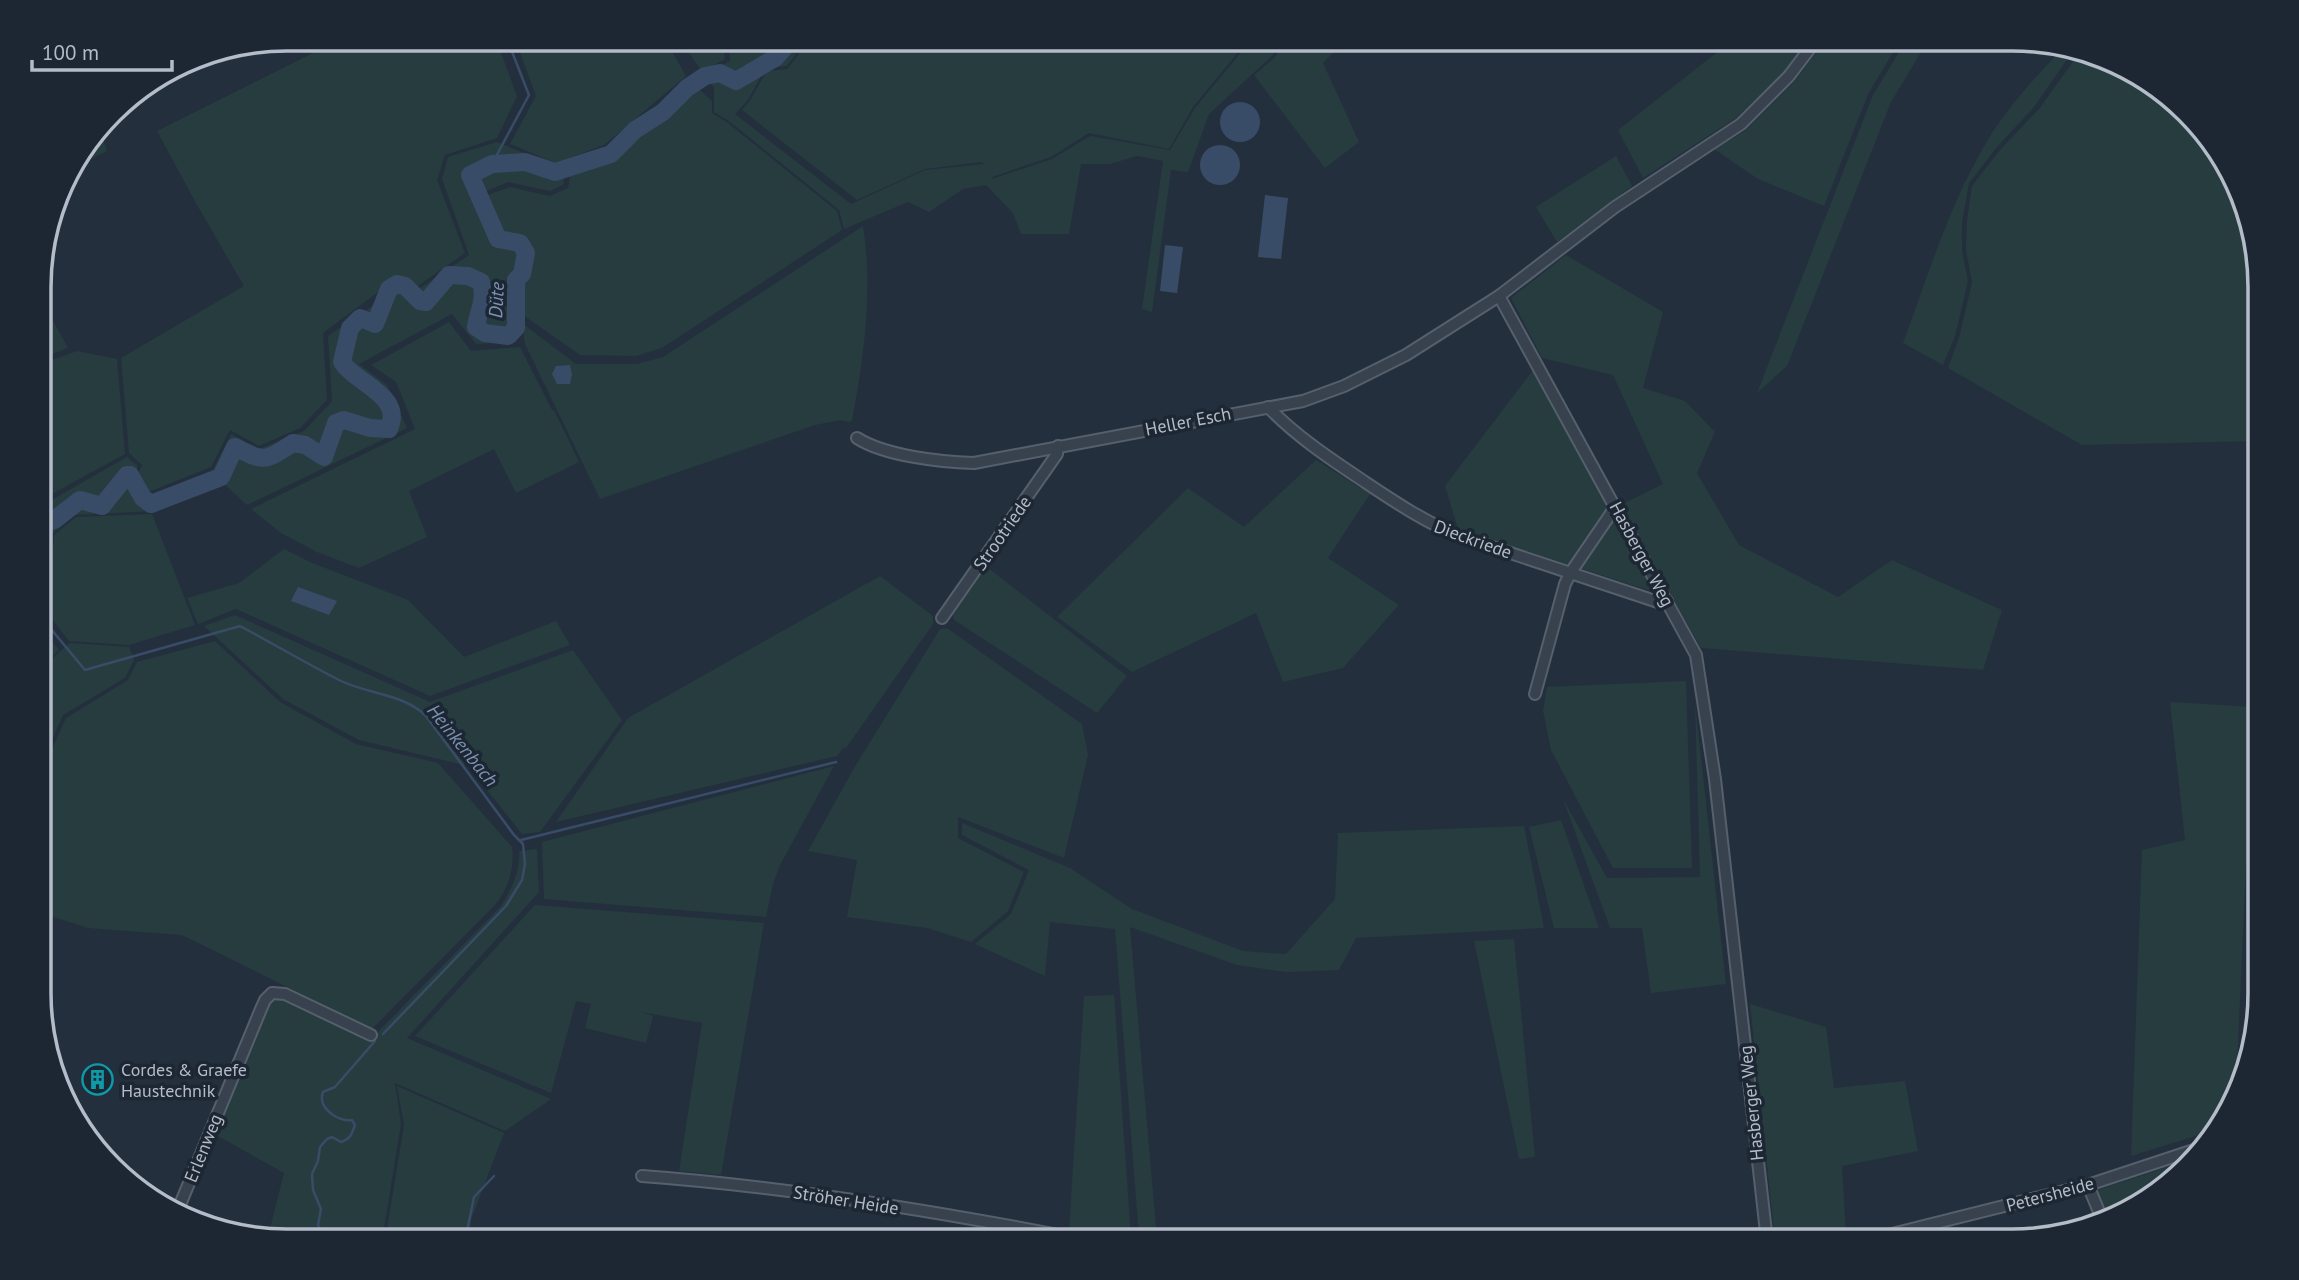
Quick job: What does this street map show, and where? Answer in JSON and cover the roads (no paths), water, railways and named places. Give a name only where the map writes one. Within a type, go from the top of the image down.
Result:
[{"type":"street","points":[[1499,296],[1615,207],[1741,124],[1789,76],[1807,51]]},
{"type":"street","name":"Heller Esch","points":[[857,438],[875,447],[944,462],[974,463],[1303,401],[1344,386],[1406,355],[1499,296]]},
{"type":"street","name":"Hasberger Weg","points":[[1499,296],[1696,655],[1715,779],[1766,1229]]},
{"type":"street","name":"Dieckriede","points":[[1268,407],[1289,429],[1434,526],[1658,602],[1667,601]]},
{"type":"street","name":"Strootriede","points":[[942,618],[1057,454],[1058,446]]},
{"type":"street","points":[[1535,694],[1565,584],[1616,506]]},
{"type":"street","name":"Erlenweg","points":[[181,1204],[261,1009],[272,993],[285,994],[371,1035]]},
{"type":"street","name":"Petersheide","points":[[1912,1229],[2088,1185],[2186,1153]]},
{"type":"street","name":"Ströher Heide","points":[[642,1176],[729,1182],[1029,1229]]},
{"type":"street","points":[[2088,1185],[2099,1212]]},
{"type":"water","points":[[1240,102],[1254,108],[1260,122],[1254,136],[1240,142],[1226,136],[1220,122],[1226,108]]},
{"type":"water","points":[[1220,145],[1234,151],[1240,165],[1234,179],[1220,185],[1206,179],[1200,165],[1206,151]]},
{"type":"water","points":[[1265,195],[1288,198],[1281,259],[1258,257]]},
{"type":"water","points":[[1165,245],[1183,247],[1177,293],[1160,291]]},
{"type":"water","points":[[570,365],[570,384],[557,384],[552,374],[556,366]]},
{"type":"water","points":[[298,587],[337,601],[329,615],[291,601]]},
{"type":"waterway","points":[[492,164],[529,95],[512,51]]},
{"type":"waterway","name":"Düte","points":[[51,521],[80,500],[102,506],[127,475],[130,475],[143,498],[151,504],[221,477],[235,447],[253,456],[265,458],[293,443],[305,445],[324,457],[336,423],[344,420],[370,428],[389,429],[392,417],[390,407],[342,362],[350,328],[360,318],[375,324],[389,289],[397,284],[405,286],[420,301],[426,302],[449,275],[468,276],[481,282],[482,300],[476,327],[485,333],[508,336],[516,328],[516,280],[522,274],[526,253],[520,243],[498,239],[470,175],[492,164],[525,162],[555,172],[611,154],[635,130],[663,112],[687,88],[705,76],[720,73],[736,81],[775,58],[781,51]]},
{"type":"waterway","name":"Heinkenbach","points":[[51,629],[85,670],[240,626],[341,681],[407,703],[426,716],[523,844],[525,864],[522,880],[506,906],[383,1034]]},
{"type":"waterway","points":[[521,840],[836,762]]},
{"type":"waterway","name":"Heinkenbach","points":[[320,1229],[318,1225],[321,1209],[313,1190],[312,1174],[320,1147],[332,1137],[341,1142],[351,1135],[355,1125],[352,1120],[341,1119],[330,1113],[323,1103],[323,1092],[335,1087],[375,1041]]},
{"type":"waterway","points":[[467,1229],[474,1197],[494,1176]]},
{"type":"place","name":"Cordes & Graefe Haustechnik","points":[[98,1079]]}]
